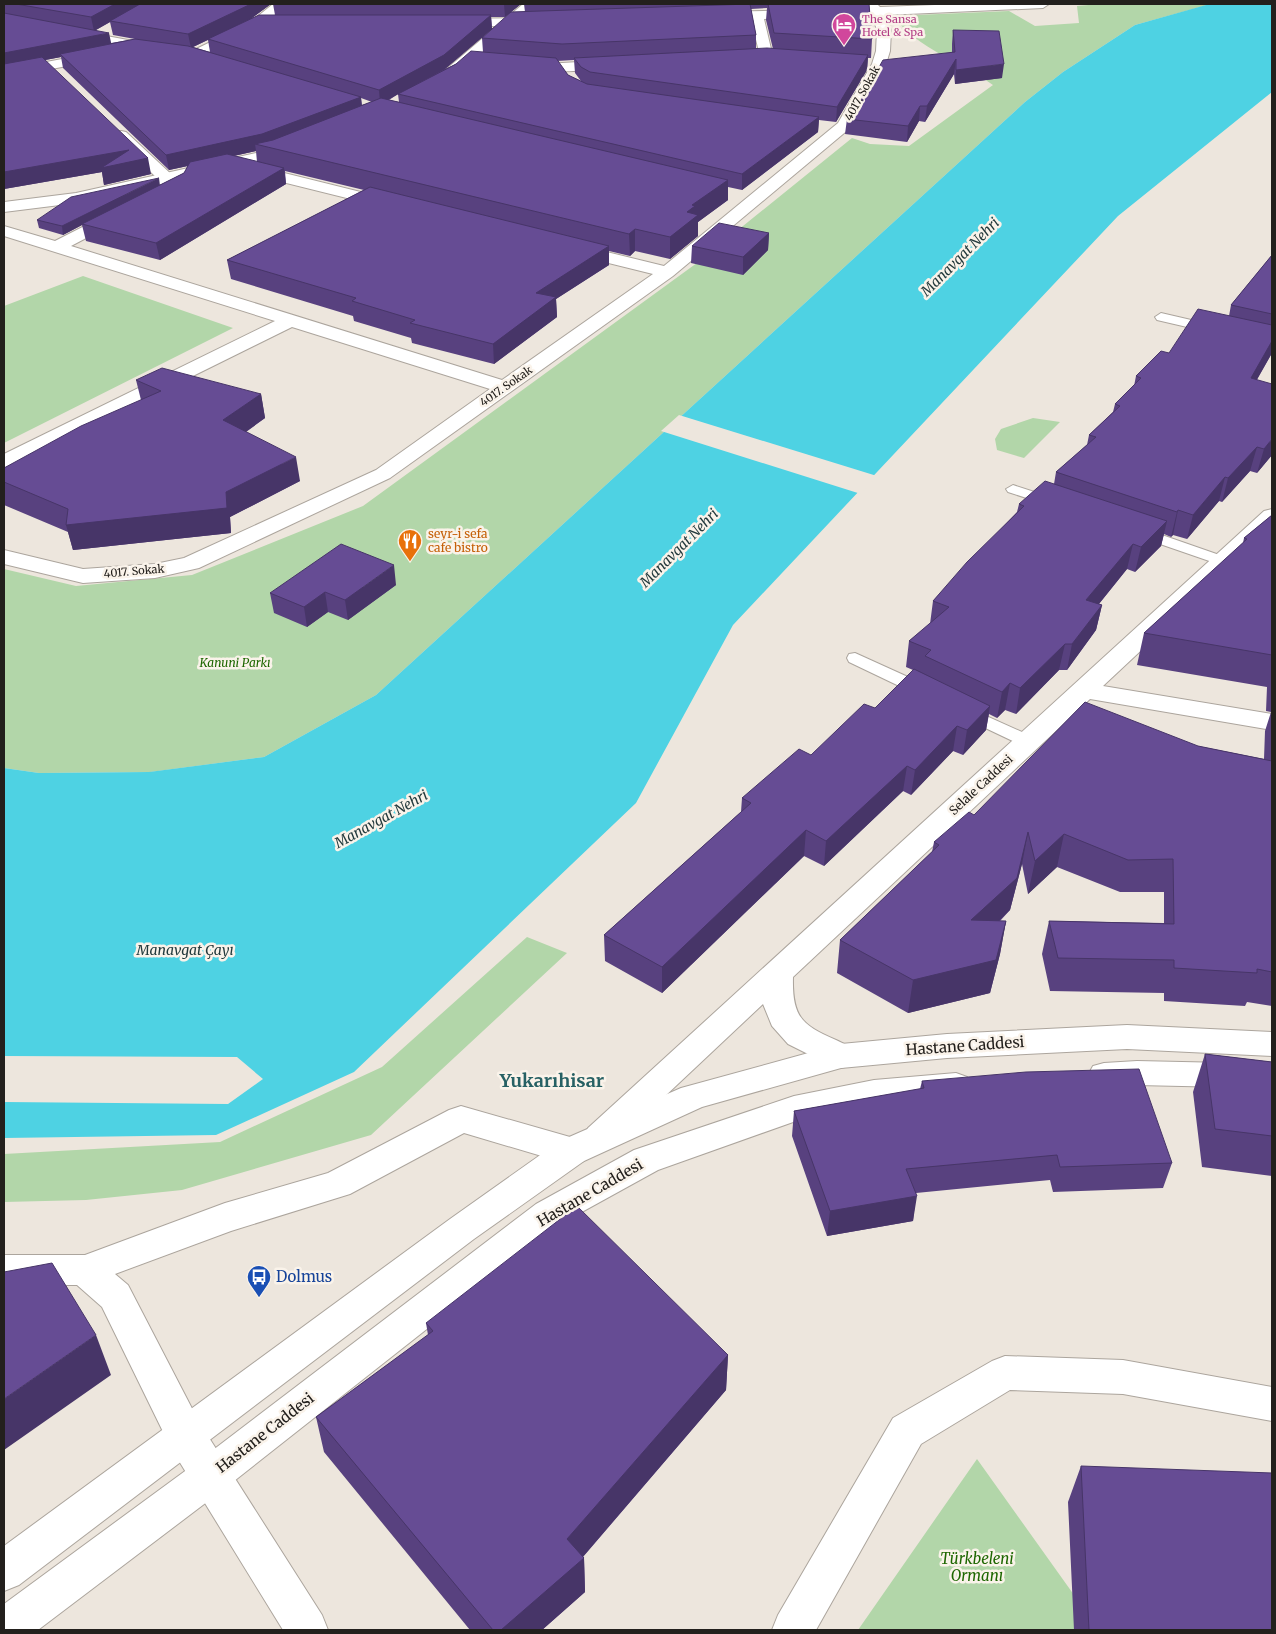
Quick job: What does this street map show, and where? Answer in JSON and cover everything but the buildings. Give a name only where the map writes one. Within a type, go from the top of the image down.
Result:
[{"type":"street","points":[[193,54],[258,23],[280,4]]},
{"type":"street","points":[[433,83],[450,74],[530,4]]},
{"type":"street","points":[[709,4],[725,16]]},
{"type":"street","points":[[847,12],[873,8],[1043,4]]},
{"type":"street","name":"4017. Sokak","points":[[4,557],[82,576],[155,571],[191,563],[383,474],[667,272],[754,200],[831,128],[844,126],[869,64],[883,51],[884,30],[873,8]]},
{"type":"street","points":[[706,17],[817,13]]},
{"type":"street","points":[[757,15],[766,57]]},
{"type":"street","points":[[4,21],[96,36],[139,47],[193,54],[212,60]]},
{"type":"street","points":[[438,23],[547,22]]},
{"type":"street","points":[[258,23],[297,23]]},
{"type":"street","points":[[96,36],[113,27]]},
{"type":"street","points":[[4,74],[139,47]]},
{"type":"street","points":[[747,58],[766,57],[813,60]]},
{"type":"street","points":[[467,59],[487,61]]},
{"type":"street","points":[[516,64],[562,68],[626,63]]},
{"type":"street","points":[[50,66],[64,79]]},
{"type":"street","points":[[562,68],[571,84]]},
{"type":"street","points":[[112,126],[166,178]]},
{"type":"street","points":[[4,207],[76,198],[270,156],[304,142]]},
{"type":"street","points":[[230,164],[410,209]]},
{"type":"street","points":[[155,196],[180,184],[186,174]]},
{"type":"street","points":[[735,195],[754,200]]},
{"type":"street","points":[[55,248],[130,209]]},
{"type":"street","points":[[4,231],[504,387]]},
{"type":"street","points":[[562,246],[667,272]]},
{"type":"street","points":[[4,462],[290,321]]},
{"type":"street","name":"Selale Caddesi","points":[[585,1145],[778,971],[1272,516]]},
{"type":"street","points":[[1082,690],[1272,722]]},
{"type":"street","points":[[778,971],[776,997],[783,1019],[792,1032],[806,1042],[841,1056]]},
{"type":"street","name":"Hastane Caddesi","points":[[4,1572],[462,1229],[585,1145],[693,1097],[841,1056],[947,1046],[1127,1037],[1272,1044]]},
{"type":"street","points":[[1078,1077],[1137,1073],[1272,1076]]},
{"type":"street","name":"Hastane Caddesi","points":[[4,1630],[210,1476],[548,1214],[646,1160],[794,1109],[874,1093],[981,1084]]},
{"type":"street","points":[[4,1270],[85,1270],[225,1218],[338,1184],[461,1119],[585,1145]]},
{"type":"street","points":[[85,1270],[115,1296],[185,1435],[308,1630]]},
{"type":"street","points":[[793,1630],[907,1431],[1005,1372],[1123,1377],[1272,1404]]},
{"type":"lane","points":[[1161,317],[1226,333]]},
{"type":"lane","points":[[1012,489],[1067,508]]},
{"type":"lane","points":[[1122,527],[1223,561]]},
{"type":"lane","points":[[855,658],[1027,742]]},
{"type":"green space","name":"Kanuni Parkı","points":[[1100,4],[1211,4],[1135,25],[1063,72],[1025,102],[376,695],[264,757],[150,772],[39,773],[4,768],[4,569],[76,586],[192,575],[363,506],[701,260],[852,138],[870,144],[909,146],[993,85],[927,46],[903,27],[893,16],[1009,11],[1035,26],[1079,23],[1077,6]]},
{"type":"green space","points":[[83,276],[233,328],[4,443],[4,306]]},
{"type":"green space","points":[[1033,418],[1060,422],[1024,458],[997,450],[995,439],[1001,429]]},
{"type":"green space","points":[[527,937],[567,953],[371,1135],[182,1190],[86,1200],[4,1202],[4,1154],[220,1142],[382,1067]]},
{"type":"green space","name":"Türkbeleni Ormanı","points":[[977,1459],[1099,1630],[858,1630]]},
{"type":"water","name":"Manavgat Çayı","points":[[1272,4],[1272,92],[1118,216],[733,625],[636,803],[354,1072],[216,1135],[4,1138],[4,768],[39,773],[149,772],[264,757],[376,695],[1025,102],[1063,72],[1135,25],[1206,5]]},
{"type":"pier","points":[[679,415],[877,476],[861,494],[661,431]]},
{"type":"pier","points":[[4,1056],[237,1057],[263,1079],[228,1104],[4,1102]]},
{"type":"place","name":"The Sansa Hotel & Spa","points":[[844,46]]},
{"type":"place","name":"seyr-i sefa cafe bistro","points":[[410,562]]},
{"type":"place","name":"Dolmus","points":[[259,1298]]},
{"type":"district","name":"Yukarıhisar","points":[[552,1081]]},
{"type":"water label","name":"Manavgat Nehri","points":[[960,257]]},
{"type":"water label","name":"Manavgat Nehri","points":[[679,548]]},
{"type":"water label","name":"Manavgat Nehri","points":[[381,819]]}]
